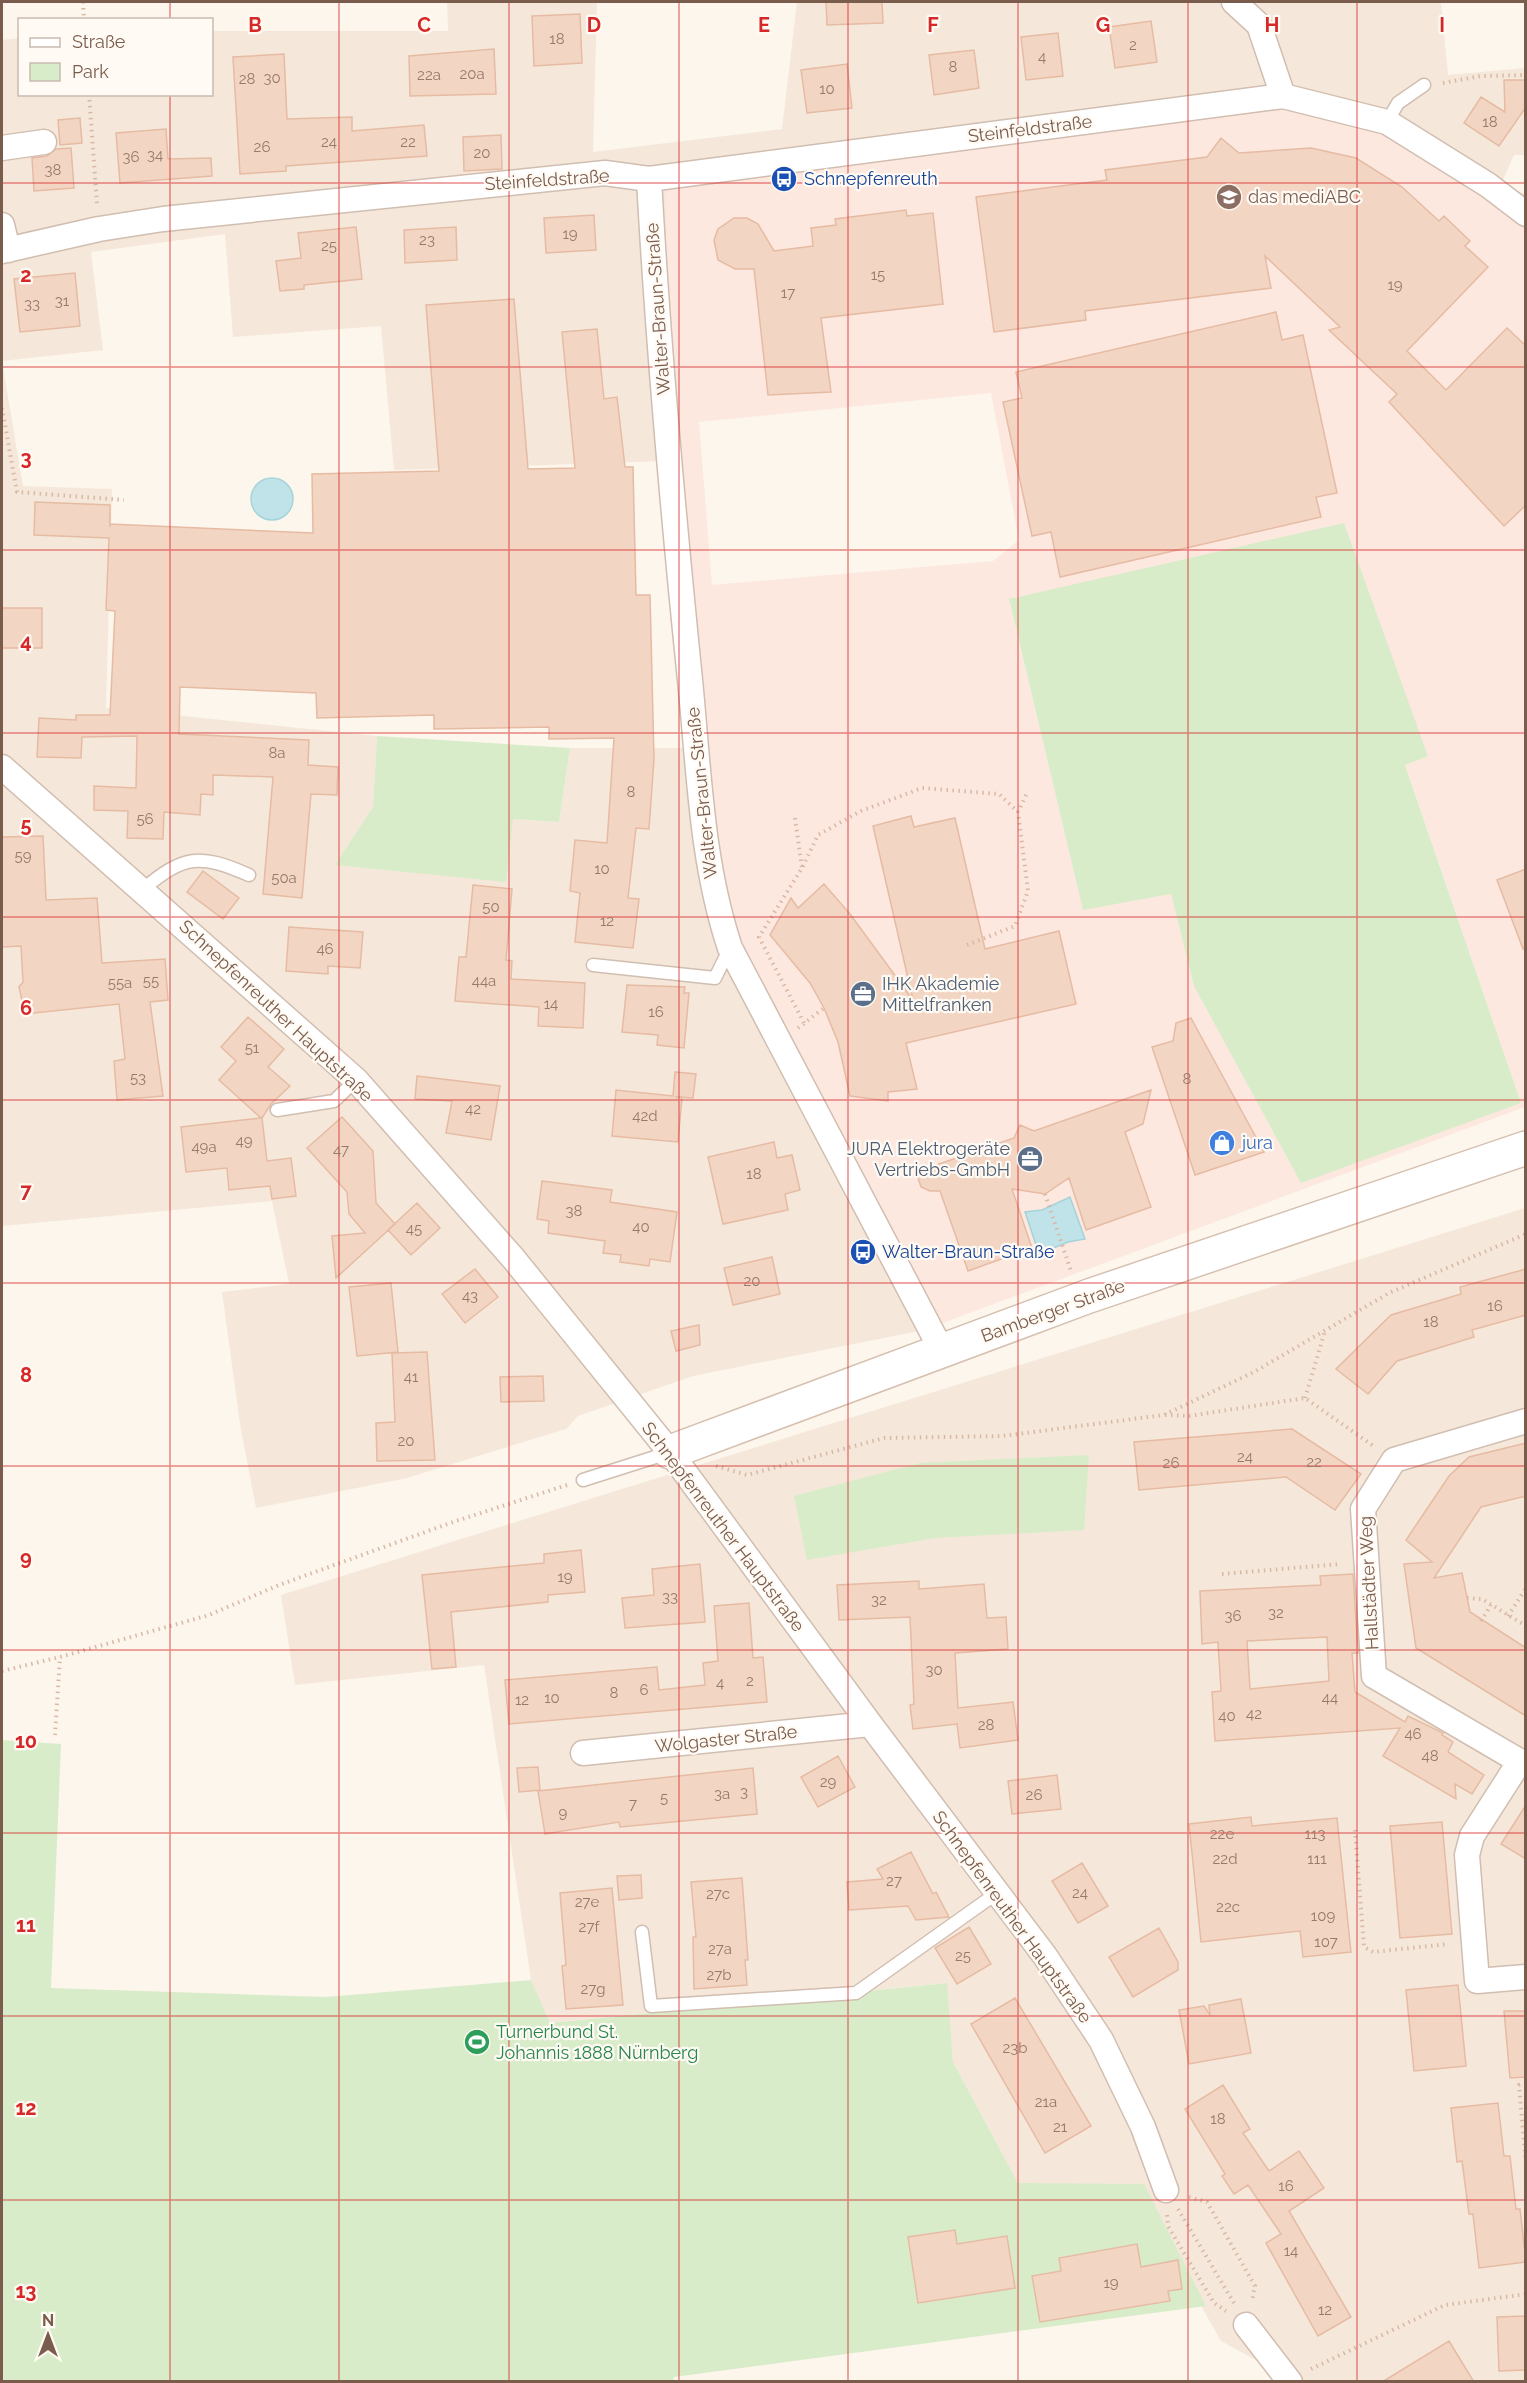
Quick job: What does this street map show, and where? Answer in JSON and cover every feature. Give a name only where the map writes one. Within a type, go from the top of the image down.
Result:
[{"type":"street","points":[[1234,2],[1259,25],[1283,96]]},
{"type":"street","name":"Steinfeldstraße","points":[[2,225],[4,251],[99,229],[163,219],[605,173],[649,179],[1283,96],[1379,120],[1488,185],[1526,214]]},
{"type":"street","points":[[2,148],[44,142]]},
{"type":"street","name":"Walter-Braun-Straße","points":[[649,179],[681,604],[701,807],[716,905],[730,948],[942,1353]]},
{"type":"street","name":"Schnepfenreuther Hauptstraße","points":[[2,767],[356,1080],[513,1258],[670,1452],[870,1724],[1045,1956],[1101,2040],[1143,2127],[1166,2190]]},
{"type":"street","name":"Bamberger Straße","points":[[670,1452],[942,1353],[1089,1296],[1526,1148]]},
{"type":"street","points":[[1394,1460],[1526,1421]]},
{"type":"street","name":"Hallstädter Weg","points":[[1394,1460],[1363,1509],[1374,1676],[1523,1763]]},
{"type":"street","name":"Wolgaster Straße","points":[[583,1753],[870,1724]]},
{"type":"street","points":[[1523,1763],[1472,1836],[1467,1855],[1477,1981],[1526,1977]]},
{"type":"street","points":[[1246,2325],[1289,2381]]},
{"type":"lane","points":[[1379,120],[1424,85]]},
{"type":"lane","points":[[142,890],[174,866],[191,861],[217,861],[249,875]]},
{"type":"lane","points":[[593,965],[715,978],[730,948]]},
{"type":"lane","points":[[277,1110],[334,1101],[356,1080]]},
{"type":"lane","name":"Bamberger Straße","points":[[583,1480],[670,1452]]},
{"type":"lane","points":[[642,1932],[651,2006],[856,1993],[997,1893]]},
{"type":"path","points":[[82,2],[84,18]]},
{"type":"path","points":[[1424,85],[1480,76],[1526,75]]},
{"type":"path","points":[[89,96],[99,229]]},
{"type":"path","points":[[2,408],[16,492],[124,500]]},
{"type":"path","points":[[804,1023],[759,937],[802,868],[818,835],[861,811],[922,788],[999,794],[1018,812]]},
{"type":"path","points":[[967,945],[1015,926],[1028,891],[1018,812],[1027,793]]},
{"type":"path","points":[[795,818],[802,868]]},
{"type":"path","points":[[1045,1194],[1064,1253]]},
{"type":"path","points":[[1164,1414],[1254,1372],[1389,1293],[1526,1234]]},
{"type":"path","points":[[1305,1398],[1325,1331]]},
{"type":"path","points":[[714,1466],[747,1475],[884,1438],[1002,1436],[1164,1414],[1189,1416],[1305,1398],[1394,1460]]},
{"type":"path","points":[[2,1671],[208,1615],[279,1585],[442,1526],[583,1480]]},
{"type":"path","points":[[1222,1574],[1366,1561]]},
{"type":"path","points":[[1508,1616],[1526,1588]]},
{"type":"path","points":[[1467,1598],[1482,1599],[1526,1626]]},
{"type":"path","points":[[1480,1621],[1491,1605]]},
{"type":"path","points":[[55,1735],[60,1657]]},
{"type":"path","points":[[1355,1830],[1365,1947],[1373,1952],[1473,1942]]},
{"type":"path","points":[[1526,2085],[1520,2085],[1526,2165]]},
{"type":"path","points":[[1166,2190],[1207,2202],[1255,2286],[1246,2325]]},
{"type":"path","points":[[1166,2190],[1168,2226],[1214,2303],[1246,2325]]},
{"type":"path","points":[[1166,2190],[1246,2325]]},
{"type":"path","points":[[1289,2381],[1445,2305],[1526,2294]]},
{"type":"shaded area","points":[[447,2],[597,2],[593,152],[782,129],[797,2],[1441,2],[1448,75],[1525,68],[1525,155],[1514,155],[1498,191],[666,188],[666,461],[394,470],[381,326],[233,337],[225,234],[91,252],[103,350],[2,361],[2,40],[18,38],[18,96],[213,96],[213,31],[448,31]]},
{"type":"shaded area","points":[[1297,105],[1374,120],[1498,191],[1525,193],[1525,1107],[924,1330],[725,965],[666,461],[666,188]],"holes":[[[991,393],[1019,540],[993,561],[712,585],[699,422]],[[1009,600],[1428,755],[1405,764],[1521,1103],[1194,986],[1171,894],[1083,909]]]},
{"type":"shaded area","points":[[2,361],[23,486],[112,489],[106,708],[377,736],[373,807],[336,865],[513,819],[559,822],[570,748],[695,748],[924,1330],[693,1376],[578,1416],[566,1429],[407,1478],[256,1508],[240,1424],[222,1292],[289,1284],[272,1201],[2,1226]]},
{"type":"shaded area","points":[[1525,1208],[1525,2381],[1283,2381],[1274,2370],[1221,2341],[1200,2304],[1018,2183],[953,2062],[946,1983],[549,2023],[531,1980],[484,1665],[295,1685],[281,1595]]},
{"type":"green space","points":[[1344,523],[1428,756],[1405,765],[1521,1103],[1301,1183],[1194,986],[1171,894],[1083,910],[1009,599]]},
{"type":"green space","points":[[377,736],[570,748],[559,822],[513,819],[506,882],[335,865],[373,807]]},
{"type":"green space","points":[[1089,1455],[1084,1530],[935,1538],[807,1560],[794,1496],[920,1463]]},
{"type":"green space","name":"Turnerbund St. Johannis 1888 Nürnberg","points":[[2,1740],[61,1744],[51,1988],[326,1997],[531,1980],[550,2023],[947,1983],[953,2062],[1018,2183],[1144,2184],[1206,2306],[674,2377],[673,2381],[2,2381]]},
{"type":"water","points":[[272,478],[280,479],[287,484],[292,491],[292,507],[287,514],[280,519],[272,520],[264,519],[257,514],[252,507],[251,499],[252,491],[257,484],[264,479]]},
{"type":"water","points":[[1070,1197],[1085,1239],[1068,1242],[1039,1254],[1025,1212],[1042,1210]]},
{"type":"building","points":[[826,2],[882,2],[883,23],[827,25]]},
{"type":"building","points":[[580,14],[582,63],[534,66],[532,16]]},
{"type":"building","points":[[1151,21],[1157,62],[1115,68],[1109,27]]},
{"type":"building","points":[[1058,33],[1063,76],[1026,80],[1021,37]]},
{"type":"building","points":[[494,49],[496,94],[410,96],[409,56]]},
{"type":"building","points":[[974,50],[979,88],[934,95],[929,55]]},
{"type":"building","points":[[284,54],[287,119],[352,117],[352,131],[424,125],[427,156],[286,166],[286,171],[240,174],[233,57]]},
{"type":"building","points":[[847,64],[852,108],[807,113],[801,70]]},
{"type":"building","points":[[1504,80],[1526,80],[1526,107],[1499,146],[1464,123],[1481,97],[1505,112]]},
{"type":"building","points":[[80,118],[82,143],[60,145],[58,120]]},
{"type":"building","points":[[166,129],[168,159],[211,158],[212,176],[120,183],[116,133]]},
{"type":"building","points":[[501,135],[502,169],[464,171],[463,137]]},
{"type":"building","points":[[1221,138],[1239,153],[1311,148],[1356,158],[1402,187],[1439,221],[1444,216],[1470,241],[1465,246],[1488,267],[1407,351],[1446,390],[1507,328],[1526,346],[1526,505],[1504,526],[1389,402],[1397,394],[1329,330],[1340,327],[1265,256],[1271,288],[1085,311],[1086,320],[994,332],[976,197],[1107,180],[1105,170],[1207,157]]},
{"type":"building","points":[[71,148],[74,188],[34,191],[32,158],[47,156],[56,149]]},
{"type":"building","points":[[906,210],[907,216],[933,213],[943,304],[821,318],[831,392],[768,395],[754,269],[735,269],[718,260],[714,240],[718,229],[734,218],[747,218],[758,224],[774,251],[813,246],[811,228],[836,225],[835,219]]},
{"type":"building","points":[[594,215],[596,250],[546,253],[544,218]]},
{"type":"building","points":[[356,227],[362,279],[304,285],[304,289],[280,291],[276,261],[301,258],[298,233]]},
{"type":"building","points":[[456,227],[457,260],[405,263],[404,230]]},
{"type":"building","points":[[75,273],[80,326],[20,332],[14,279]]},
{"type":"building","points":[[514,299],[528,469],[575,468],[562,332],[597,329],[604,399],[617,397],[625,467],[633,467],[636,595],[650,595],[654,759],[649,829],[636,828],[628,898],[639,899],[633,948],[575,942],[580,893],[570,891],[575,840],[607,843],[614,738],[549,739],[549,727],[434,729],[434,715],[317,718],[316,693],[180,687],[179,734],[309,740],[308,765],[338,767],[337,795],[311,794],[302,898],[263,894],[273,777],[213,775],[213,795],[201,794],[200,815],[164,812],[163,839],[127,838],[128,811],[94,810],[94,786],[136,788],[137,736],[82,737],[81,758],[37,757],[39,718],[76,720],[76,715],[110,715],[115,611],[106,610],[109,538],[34,535],[35,502],[110,505],[110,524],[313,533],[312,474],[439,471],[426,305]]},
{"type":"building","points":[[1276,312],[1282,340],[1303,335],[1337,493],[1316,497],[1321,517],[1060,577],[1051,532],[1032,536],[1003,402],[1022,398],[1016,372]]},
{"type":"building","points":[[2,608],[42,608],[42,648],[2,648]]},
{"type":"building","points":[[911,816],[914,827],[955,818],[985,949],[1059,931],[1076,1004],[906,1043],[917,1089],[888,1092],[888,1101],[850,1096],[838,1042],[824,1008],[810,983],[770,935],[791,898],[798,908],[824,884],[850,914],[913,1000],[873,826]]},
{"type":"building","points":[[43,836],[46,900],[97,898],[102,963],[165,959],[168,1000],[150,1002],[163,1096],[117,1100],[114,1061],[125,1059],[119,1004],[25,1014],[19,987],[23,982],[21,946],[2,947],[2,837]]},
{"type":"building","points":[[1526,869],[1526,948],[1523,949],[1497,880]]},
{"type":"building","points":[[203,871],[239,898],[223,919],[187,892]]},
{"type":"building","points":[[473,885],[512,889],[506,960],[512,961],[511,979],[585,983],[583,1028],[538,1026],[539,1007],[455,1001],[459,957],[466,957]]},
{"type":"building","points":[[289,927],[363,932],[360,968],[328,966],[328,974],[286,971]]},
{"type":"building","points":[[627,985],[685,987],[684,993],[689,993],[684,1048],[657,1045],[658,1035],[622,1032]]},
{"type":"building","points":[[248,1017],[284,1049],[268,1067],[290,1086],[271,1104],[262,1118],[267,1161],[291,1158],[296,1196],[272,1199],[270,1186],[229,1190],[227,1168],[186,1172],[181,1127],[261,1118],[219,1080],[236,1061],[221,1047]]},
{"type":"building","points":[[1191,1018],[1264,1152],[1195,1175],[1152,1047],[1173,1041],[1176,1023]]},
{"type":"building","points":[[675,1072],[696,1074],[693,1098],[682,1097],[678,1142],[612,1136],[616,1090],[673,1096]]},
{"type":"building","points":[[417,1076],[500,1086],[491,1140],[446,1133],[452,1101],[415,1099]]},
{"type":"building","points":[[1151,1090],[1143,1124],[1125,1132],[1151,1207],[1086,1230],[1069,1178],[1045,1194],[1012,1189],[1032,1248],[968,1271],[940,1191],[930,1191],[921,1187],[916,1172],[1014,1138],[1020,1125],[1034,1131]]},
{"type":"building","points":[[342,1117],[373,1151],[376,1203],[395,1224],[336,1278],[332,1236],[365,1233],[349,1214],[347,1192],[307,1148]]},
{"type":"building","points":[[774,1142],[777,1158],[792,1155],[800,1190],[785,1194],[788,1210],[723,1224],[708,1157]]},
{"type":"building","points":[[542,1181],[612,1190],[610,1202],[677,1212],[670,1262],[650,1259],[649,1266],[620,1262],[621,1255],[603,1253],[605,1241],[548,1233],[549,1221],[537,1219]]},
{"type":"building","points":[[417,1203],[440,1228],[411,1255],[388,1230]]},
{"type":"building","points":[[772,1257],[780,1294],[733,1305],[724,1268]]},
{"type":"building","points":[[475,1269],[498,1297],[465,1323],[442,1294]]},
{"type":"building","points":[[1526,1269],[1526,1315],[1472,1330],[1474,1337],[1397,1361],[1368,1394],[1336,1369],[1391,1315],[1461,1294],[1460,1287]]},
{"type":"building","points":[[391,1283],[398,1352],[357,1356],[349,1287]]},
{"type":"building","points":[[699,1325],[700,1345],[676,1351],[671,1331]]},
{"type":"building","points":[[427,1352],[435,1460],[377,1461],[376,1423],[395,1422],[392,1353]]},
{"type":"building","points":[[543,1376],[544,1401],[501,1402],[500,1377]]},
{"type":"building","points":[[1292,1429],[1361,1474],[1335,1510],[1286,1477],[1139,1490],[1134,1442]]},
{"type":"building","points":[[1526,1443],[1526,1496],[1481,1507],[1434,1578],[1462,1573],[1470,1612],[1526,1648],[1526,1716],[1416,1648],[1404,1564],[1432,1562],[1406,1540],[1449,1476],[1469,1457]]},
{"type":"building","points":[[581,1550],[585,1592],[548,1595],[548,1602],[451,1612],[456,1667],[432,1669],[422,1575],[544,1563],[544,1554]]},
{"type":"building","points":[[700,1564],[705,1622],[625,1628],[622,1598],[654,1595],[652,1569]]},
{"type":"building","points":[[1353,1574],[1358,1653],[1352,1653],[1355,1692],[1405,1722],[1408,1716],[1443,1733],[1442,1735],[1453,1742],[1448,1752],[1484,1775],[1472,1794],[1455,1784],[1456,1799],[1383,1756],[1400,1728],[1215,1741],[1212,1692],[1221,1691],[1218,1642],[1202,1644],[1200,1591],[1321,1585],[1320,1576]],"holes":[[[1327,1637],[1329,1681],[1250,1689],[1247,1641]]]},
{"type":"building","points":[[919,1581],[919,1589],[984,1584],[987,1618],[1006,1617],[1008,1649],[955,1653],[958,1708],[1013,1702],[1018,1740],[960,1748],[957,1724],[913,1729],[910,1705],[914,1704],[910,1617],[839,1620],[837,1585]]},
{"type":"building","points":[[749,1603],[753,1658],[763,1657],[767,1702],[509,1724],[505,1680],[657,1667],[659,1690],[705,1685],[703,1663],[718,1661],[714,1606]]},
{"type":"building","points":[[838,1756],[855,1787],[818,1807],[801,1777]]},
{"type":"building","points":[[538,1767],[540,1790],[519,1792],[517,1768]]},
{"type":"building","points":[[753,1768],[757,1814],[620,1827],[619,1822],[545,1834],[538,1791]]},
{"type":"building","points":[[1057,1775],[1061,1809],[1012,1814],[1008,1781]]},
{"type":"building","points":[[1526,1805],[1526,1859],[1501,1844]]},
{"type":"building","points":[[1251,1817],[1252,1826],[1337,1818],[1351,1952],[1303,1957],[1300,1931],[1201,1942],[1189,1824]]},
{"type":"building","points":[[1442,1822],[1452,1934],[1400,1938],[1390,1826]]},
{"type":"building","points":[[911,1852],[933,1894],[936,1892],[949,1917],[916,1920],[908,1906],[849,1910],[847,1882],[883,1879],[877,1869]]},
{"type":"building","points":[[1082,1863],[1108,1906],[1078,1923],[1052,1881]]},
{"type":"building","points":[[641,1875],[642,1898],[619,1900],[617,1876]]},
{"type":"building","points":[[742,1878],[748,1960],[745,1960],[747,1985],[694,1989],[693,1937],[696,1937],[691,1882]]},
{"type":"building","points":[[612,1888],[623,2005],[566,2009],[562,1966],[566,1965],[560,1893]]},
{"type":"building","points":[[969,1927],[991,1964],[957,1984],[935,1948]]},
{"type":"building","points":[[1159,1928],[1178,1962],[1178,1970],[1133,1997],[1109,1957]]},
{"type":"building","points":[[1458,1985],[1466,2066],[1414,2071],[1406,1990]]},
{"type":"building","points":[[1015,1998],[1091,2126],[1045,2153],[971,2024]]},
{"type":"building","points":[[1241,1999],[1251,2053],[1189,2064],[1179,2010],[1204,2006],[1210,2015],[1209,2005]]},
{"type":"building","points":[[1504,2011],[1526,2011],[1526,2077],[1510,2078]]},
{"type":"building","points":[[1223,2085],[1250,2129],[1243,2133],[1269,2171],[1299,2151],[1324,2188],[1289,2211],[1351,2317],[1318,2336],[1266,2243],[1281,2234],[1248,2185],[1234,2194],[1222,2176],[1225,2174],[1185,2109]]},
{"type":"building","points":[[1498,2103],[1504,2156],[1510,2156],[1516,2209],[1520,2209],[1526,2262],[1479,2268],[1473,2214],[1469,2214],[1462,2161],[1457,2162],[1451,2108]]},
{"type":"building","points":[[955,2230],[957,2244],[1007,2236],[1015,2288],[918,2303],[908,2237]]},
{"type":"building","points":[[1137,2244],[1141,2267],[1178,2260],[1182,2289],[1168,2291],[1170,2301],[1040,2322],[1032,2276],[1061,2271],[1059,2258]]},
{"type":"building","points":[[1526,2316],[1526,2370],[1499,2371],[1497,2317]]},
{"type":"building","points":[[1449,2341],[1474,2382],[1382,2382]]},
{"type":"place","name":"Schnepfenreuth","points":[[784,179]]},
{"type":"place","name":"das mediABC","points":[[1229,197]]},
{"type":"place","name":"IHK Akademie Mittelfranken","points":[[863,994]]},
{"type":"place","name":"jura","points":[[1222,1143]]},
{"type":"place","name":"JURA Elektrogeräte Vertriebs-GmbH","points":[[1030,1159]]},
{"type":"place","name":"Walter-Braun-Straße","points":[[863,1252]]},
{"type":"place","name":"Turnerbund St. Johannis 1888 Nürnberg","points":[[477,2042]]}]
